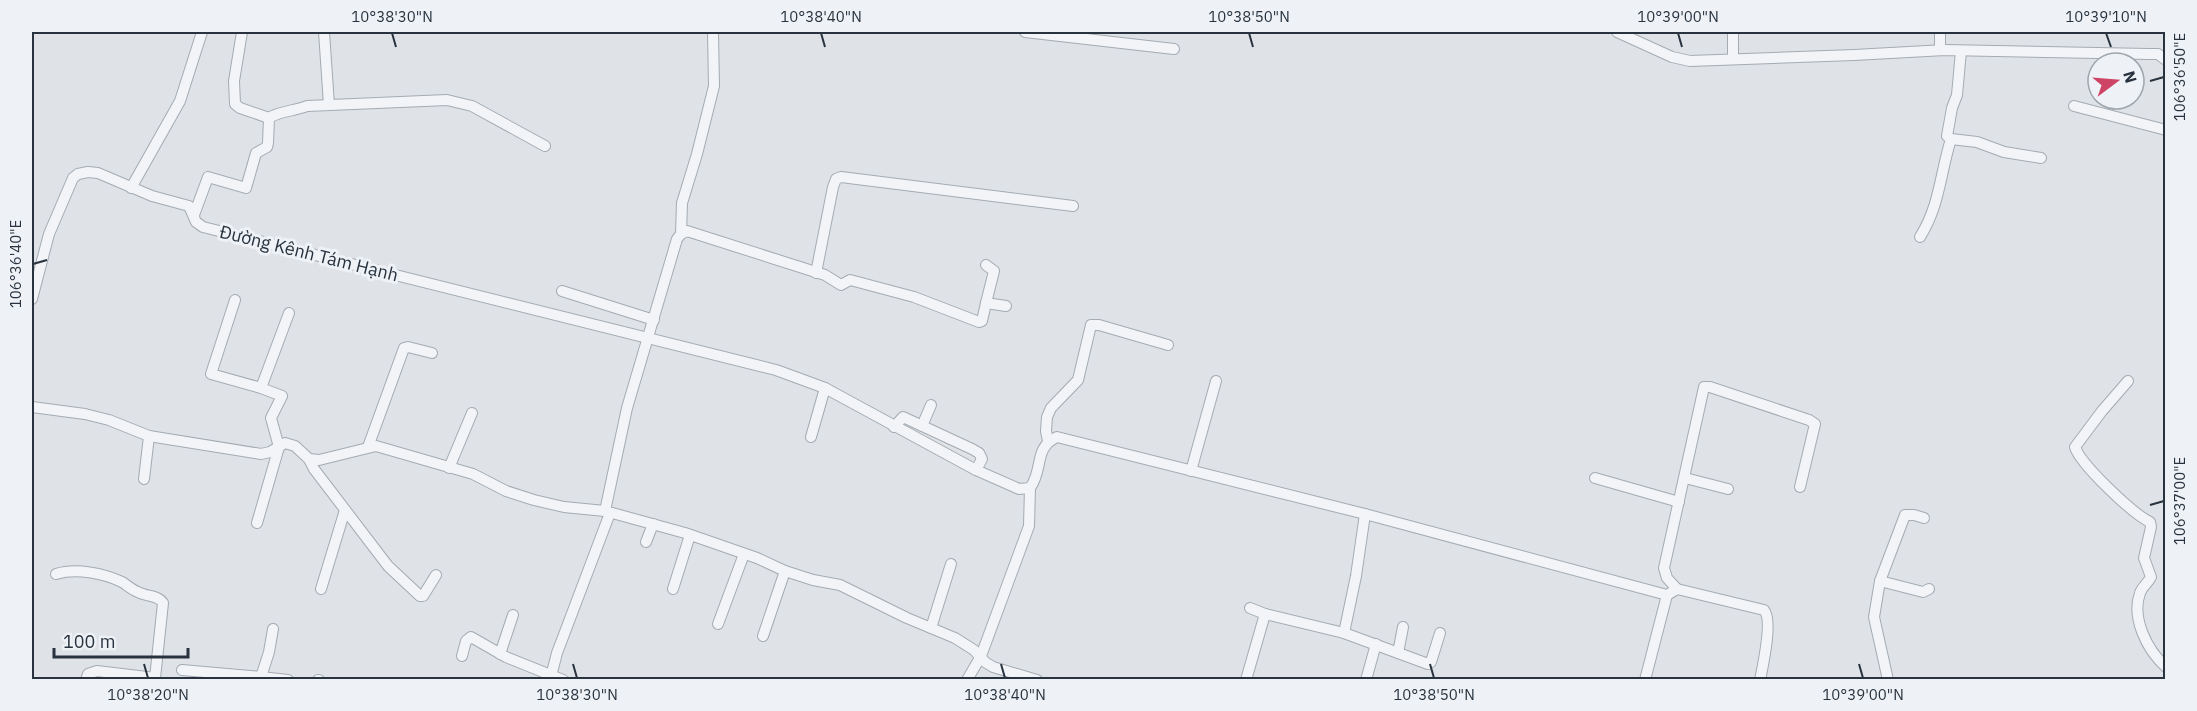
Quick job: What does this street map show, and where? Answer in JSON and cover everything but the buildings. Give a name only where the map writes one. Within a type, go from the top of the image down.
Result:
[{"type":"street","points":[[131,188],[180,101],[202,32]]},
{"type":"street","points":[[242,32],[234,81],[235,104],[240,108],[269,118],[282,112],[291,112],[314,105],[447,100],[472,106],[545,146]]},
{"type":"street","points":[[324,32],[329,105]]},
{"type":"street","points":[[681,234],[682,203],[714,86],[713,32]]},
{"type":"street","points":[[1025,32],[1174,49]]},
{"type":"street","points":[[1617,32],[1680,60],[1940,50],[2158,54],[2166,60]]},
{"type":"street","points":[[1733,32],[1733,59]]},
{"type":"street","points":[[1940,32],[1940,50]]},
{"type":"street","points":[[1961,51],[1957,95],[1947,136],[1951,139],[1977,142],[2004,152],[2041,158]]},
{"type":"street","points":[[2074,106],[2166,130]]},
{"type":"street","points":[[194,215],[208,177],[246,188],[256,153],[267,147],[269,118]]},
{"type":"street","points":[[1920,237],[1936,205],[1951,139]]},
{"type":"street","name":"Đường Kênh Tám Hạnh","points":[[32,299],[49,234],[73,178],[78,174],[98,173],[153,196],[189,206],[196,222],[203,227],[776,370],[825,388],[976,470],[1019,489],[1030,488]]},
{"type":"street","points":[[816,273],[833,187],[836,179],[840,177],[1073,206]]},
{"type":"street","points":[[550,677],[607,512],[627,408],[677,239],[681,234],[687,231],[816,273],[841,285],[850,280],[914,297],[979,322],[982,320],[987,303],[994,271],[986,265]]},
{"type":"street","points":[[562,291],[654,320]]},
{"type":"street","points":[[235,300],[211,374],[261,387],[282,396],[271,418],[279,447],[257,523]]},
{"type":"street","points":[[987,303],[1006,306]]},
{"type":"street","points":[[261,387],[289,313]]},
{"type":"street","points":[[1048,441],[1047,417],[1051,408],[1078,380],[1091,325],[1099,325],[1168,345]]},
{"type":"street","points":[[369,447],[404,348],[432,353]]},
{"type":"street","points":[[1191,471],[1216,381]]},
{"type":"street","points":[[2128,381],[2075,447],[2080,459],[2090,470],[2150,522],[2151,527],[2144,558],[2151,578],[2141,590],[2138,614],[2140,629],[2150,648],[2166,667]]},
{"type":"street","points":[[1645,680],[1672,592],[1664,568],[1703,389],[1706,387],[1771,406],[1813,422],[1815,426],[1800,487]]},
{"type":"street","points":[[811,437],[825,388]]},
{"type":"street","points":[[922,426],[931,405]]},
{"type":"street","points":[[32,407],[85,414],[109,420],[149,436],[261,454],[270,452],[285,443],[295,446],[309,459],[314,469],[388,566],[420,596],[423,596],[436,575]]},
{"type":"street","points":[[449,468],[472,413]]},
{"type":"street","points":[[894,427],[903,417],[979,453],[982,460],[976,470]]},
{"type":"street","points":[[144,479],[149,436]]},
{"type":"street","points":[[967,680],[981,656],[1029,526],[1030,488],[1035,482],[1042,448],[1048,441],[1058,437],[1672,592],[1764,610],[1767,613],[1767,626],[1760,680]]},
{"type":"street","points":[[309,459],[319,460],[376,446],[473,474],[506,491],[534,500],[564,507],[607,512],[690,535],[785,571],[813,580],[840,585],[955,638],[993,667],[1037,680]]},
{"type":"street","points":[[1595,478],[1679,502]]},
{"type":"street","points":[[1685,478],[1728,489]]},
{"type":"street","points":[[321,589],[345,510]]},
{"type":"street","points":[[1344,633],[1356,576],[1365,514]]},
{"type":"street","points":[[1888,680],[1875,624],[1880,581],[1905,515],[1924,518]]},
{"type":"street","points":[[646,542],[653,525]]},
{"type":"street","points":[[673,589],[690,535]]},
{"type":"street","points":[[718,624],[744,554]]},
{"type":"street","points":[[931,628],[951,564]]},
{"type":"street","points":[[56,574],[72,571],[107,577],[138,592],[160,599],[163,603],[154,678],[97,671],[88,674],[86,680]]},
{"type":"street","points":[[764,636],[785,571]]},
{"type":"street","points":[[1880,581],[1923,592],[1929,590]]},
{"type":"street","points":[[1250,608],[1265,614],[1344,633],[1428,664],[1431,662],[1440,633]]},
{"type":"street","points":[[1246,680],[1265,614]]},
{"type":"street","points":[[500,654],[513,615]]},
{"type":"street","points":[[1398,653],[1403,627]]},
{"type":"street","points":[[261,677],[273,629]]},
{"type":"street","points":[[462,656],[466,641],[471,638],[550,677],[563,680]]},
{"type":"street","points":[[1366,680],[1376,644]]},
{"type":"street","points":[[182,670],[288,680]]}]
